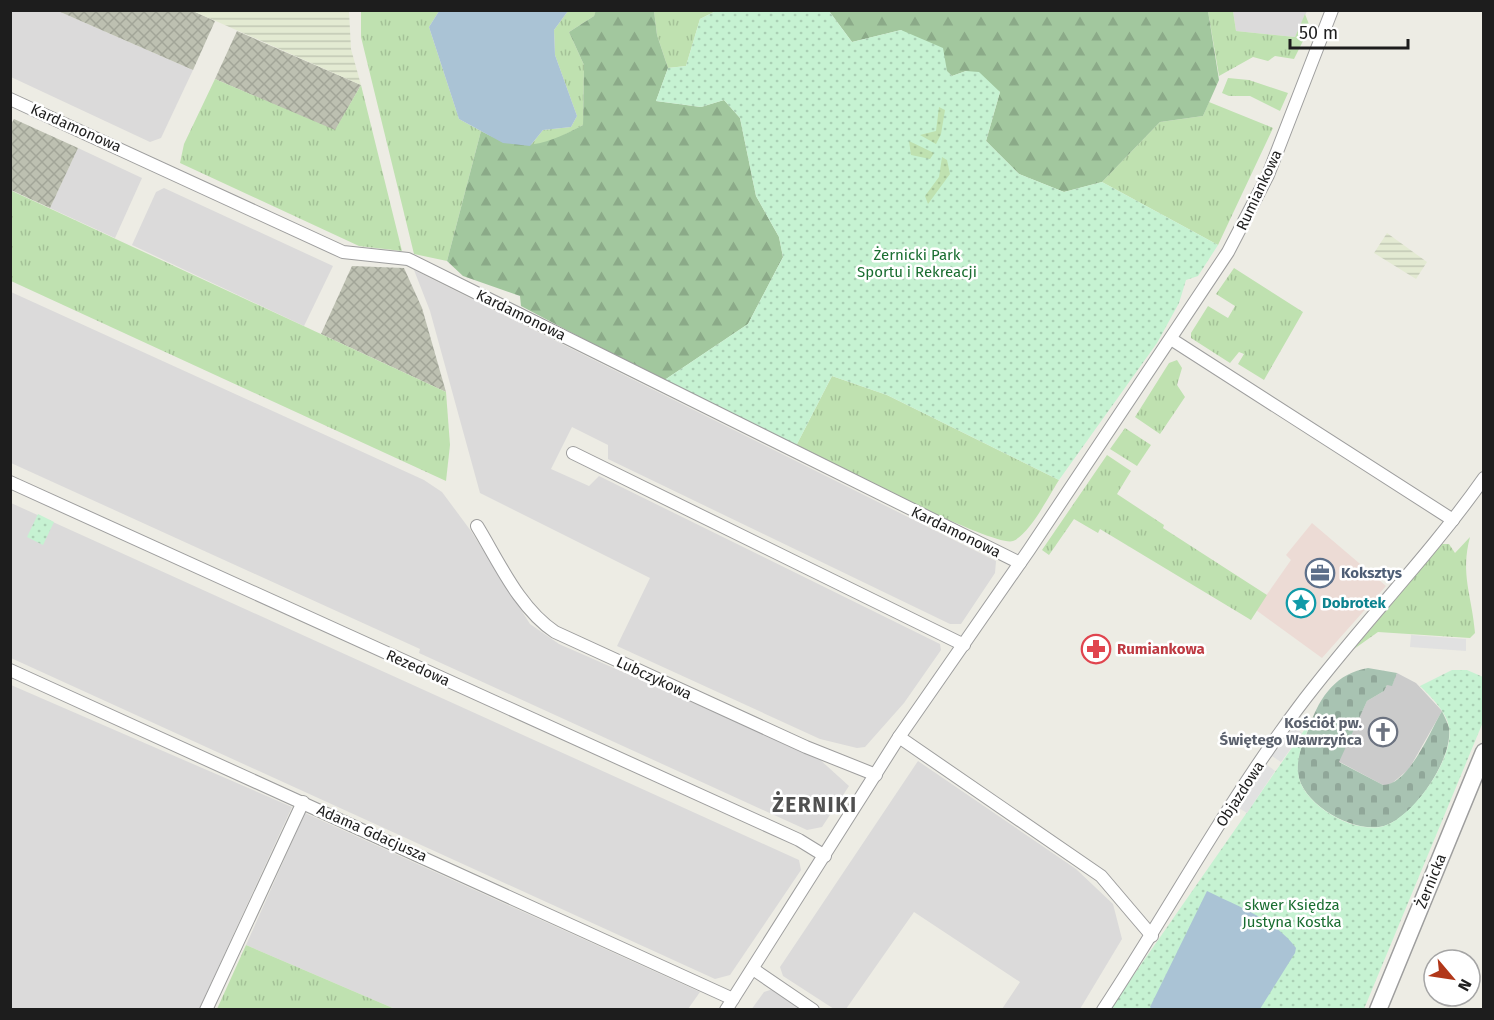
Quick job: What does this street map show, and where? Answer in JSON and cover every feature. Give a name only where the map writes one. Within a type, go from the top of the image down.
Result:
[{"type":"street","name":"Rumiankowa","points":[[730,1004],[899,737],[1202,294],[1251,211],[1282,139],[1329,13]]},
{"type":"street","name":"Kardamonowa","points":[[10,99],[343,252],[408,259],[1020,563]]},
{"type":"street","points":[[1171,339],[1453,520]]},
{"type":"street","points":[[573,453],[964,645]]},
{"type":"street","name":"Objazdowa","points":[[1102,1010],[1152,936],[1230,807],[1297,709],[1453,520],[1484,478]]},
{"type":"street","name":"Rezedowa","points":[[10,482],[799,840],[825,856]]},
{"type":"street","name":"Lubczykowa","points":[[477,526],[525,603],[539,622],[555,632],[795,742],[876,775]]},
{"type":"street","name":"Adama Gdacjusza","points":[[10,670],[303,802],[730,1004]]},
{"type":"street","points":[[899,737],[1101,876],[1152,936]]},
{"type":"street","name":"Żernicka","points":[[1378,1010],[1484,752]]},
{"type":"street","points":[[206,1010],[303,802]]},
{"type":"street","points":[[753,969],[813,1010]]},
{"type":"shaded area","points":[[11,10],[58,11],[193,70],[161,138],[150,142],[11,77]]},
{"type":"shaded area","points":[[58,11],[193,11],[215,21],[193,70]]},
{"type":"shaded area","points":[[193,11],[349,11],[351,49],[361,85]]},
{"type":"shaded area","points":[[1233,11],[1307,11],[1295,37],[1236,31]]},
{"type":"shaded area","points":[[237,31],[361,85],[335,131],[215,79]]},
{"type":"shaded area","points":[[14,119],[78,148],[50,208],[11,190],[10,126]]},
{"type":"shaded area","points":[[78,148],[142,178],[115,238],[50,208]]},
{"type":"shaded area","points":[[164,188],[333,266],[304,326],[132,245],[156,192]]},
{"type":"shaded area","points":[[1387,233],[1427,262],[1416,279],[1374,253]]},
{"type":"shaded area","points":[[352,266],[404,268],[422,308],[446,392],[321,334]]},
{"type":"shaded area","points":[[414,270],[996,561],[995,573],[961,624],[950,624],[608,459],[608,445],[572,427],[551,469],[589,486],[599,476],[940,644],[941,650],[904,703],[865,747],[857,748],[820,739],[617,646],[650,578],[480,493],[430,311]]},
{"type":"shaded area","points":[[11,292],[424,480],[442,492],[471,531],[530,624],[559,644],[817,757],[849,786],[822,827],[807,830],[419,653],[420,649],[11,463]]},
{"type":"shaded area","points":[[11,503],[799,860],[801,870],[730,975],[715,979],[11,658]]},
{"type":"shaded area","points":[[1312,523],[1386,586],[1322,658],[1256,610],[1291,560],[1286,555]]},
{"type":"shaded area","points":[[1411,635],[1466,639],[1466,651],[1410,647]]},
{"type":"shaded area","points":[[1397,673],[1416,683],[1442,711],[1409,769],[1390,785],[1383,785],[1338,761],[1367,701],[1384,691],[1387,685],[1392,685]]},
{"type":"shaded area","points":[[11,685],[292,807],[199,1009],[11,1009]]},
{"type":"shaded area","points":[[1294,726],[1302,733],[1281,762],[1272,756]]},
{"type":"shaded area","points":[[918,761],[1076,869],[1113,904],[1122,939],[1080,1009],[1002,1009],[1020,982],[914,912],[846,1009],[834,1009],[783,976],[780,967]]},
{"type":"shaded area","points":[[1266,764],[1275,771],[1247,813],[1237,807]]},
{"type":"shaded area","points":[[305,813],[700,992],[688,1009],[395,1009],[246,945]]},
{"type":"shaded area","points":[[773,989],[804,1010],[751,1010],[764,992]]},
{"type":"green space","points":[[596,10],[654,11],[657,35],[668,68],[656,101],[701,107],[724,100],[740,118],[756,196],[779,237],[783,257],[748,324],[663,381],[521,306],[520,296],[463,276],[447,261],[481,131],[509,142],[533,144],[556,138],[583,125],[584,65],[569,32],[594,16]]},
{"type":"green space","points":[[361,11],[439,11],[429,27],[459,119],[481,131],[447,261],[414,254],[361,37]]},
{"type":"green space","points":[[568,11],[596,11],[594,16],[569,32],[584,65],[583,125],[553,141],[530,146],[543,130],[571,127],[577,116],[555,55],[554,30]]},
{"type":"green space","points":[[654,11],[716,11],[700,19],[686,66],[668,68],[657,35]]},
{"type":"green space","name":"Żernicki Park Sportu i Rekreacji","points":[[716,11],[829,11],[852,42],[901,30],[943,48],[947,71],[952,76],[966,71],[979,72],[1000,92],[986,141],[1019,174],[1064,192],[1102,182],[1218,245],[1198,276],[1186,280],[1179,303],[1157,343],[1059,480],[887,395],[832,376],[796,446],[663,381],[748,324],[783,257],[779,237],[756,196],[740,118],[724,100],[701,107],[656,101],[668,68],[686,66],[700,19]]},
{"type":"green space","points":[[829,11],[1208,11],[1219,80],[1203,116],[1160,122],[1102,182],[1064,192],[1019,174],[986,141],[1000,92],[966,71],[952,76],[901,30],[852,42]]},
{"type":"green space","points":[[1208,11],[1233,11],[1236,31],[1295,37],[1305,14],[1310,27],[1294,59],[1275,56],[1268,61],[1253,57],[1219,76]]},
{"type":"green space","points":[[1228,78],[1249,80],[1288,93],[1280,111],[1250,96],[1229,96],[1222,93]]},
{"type":"green space","points":[[215,79],[335,130],[361,85],[402,251],[359,246],[180,163],[184,144]]},
{"type":"green space","points":[[1209,102],[1273,128],[1218,245],[1102,182],[1160,122],[1203,116]]},
{"type":"green space","points":[[939,107],[945,110],[941,134],[936,144],[920,135],[936,131]]},
{"type":"green space","points":[[909,141],[934,153],[930,159],[911,155]]},
{"type":"green space","points":[[942,157],[947,160],[950,174],[928,204],[925,196],[939,177]]},
{"type":"green space","points":[[10,190],[446,392],[450,445],[446,481],[11,281]]},
{"type":"green space","points":[[1234,268],[1303,312],[1264,380],[1238,364],[1244,354],[1239,352],[1230,363],[1191,338],[1191,333],[1208,306],[1228,318],[1235,306],[1216,294]]},
{"type":"green space","points":[[1177,360],[1182,368],[1177,385],[1185,397],[1160,434],[1135,417],[1169,363]]},
{"type":"green space","points":[[832,376],[887,395],[1059,480],[1026,531],[1013,541],[999,540],[944,518],[796,446]]},
{"type":"green space","points":[[1125,428],[1151,445],[1137,466],[1110,449]]},
{"type":"green space","points":[[1107,455],[1131,471],[1117,494],[1164,525],[1163,528],[1267,595],[1251,620],[1100,529],[1098,533],[1074,519],[1049,555],[1042,550]]},
{"type":"green space","points":[[38,514],[54,522],[43,545],[27,537]]},
{"type":"green space","points":[[1470,537],[1466,574],[1475,633],[1470,638],[1378,632],[1354,649],[1442,544],[1449,544],[1455,553]]},
{"type":"green space","points":[[1368,668],[1397,673],[1392,686],[1387,685],[1384,691],[1367,701],[1339,762],[1383,785],[1393,783],[1402,776],[1418,756],[1442,711],[1449,728],[1449,741],[1445,755],[1419,799],[1396,820],[1384,826],[1372,827],[1359,826],[1345,821],[1319,806],[1302,785],[1297,768],[1303,742],[1314,714],[1325,696],[1347,675]]},
{"type":"green space","name":"skwer Księdza Justyna Kostka","points":[[1452,670],[1467,670],[1483,677],[1483,722],[1364,1009],[1110,1009],[1312,719],[1304,738],[1298,766],[1301,785],[1308,796],[1331,814],[1358,826],[1372,828],[1384,826],[1407,811],[1430,785],[1439,770],[1449,740],[1449,727],[1445,715],[1420,686]]},
{"type":"green space","points":[[246,945],[395,1009],[217,1009]]},
{"type":"water","points":[[439,11],[568,11],[554,30],[555,55],[577,116],[571,127],[543,130],[530,146],[503,143],[459,119],[429,27]]},
{"type":"water","points":[[1207,891],[1243,908],[1278,929],[1296,948],[1295,953],[1260,1009],[1152,1009],[1150,1007]]},
{"type":"place","name":"Koksztys","points":[[1320,573]]},
{"type":"place","name":"Dobrotek","points":[[1301,603]]},
{"type":"place","name":"Rumiankowa","points":[[1096,649]]},
{"type":"place","name":"Kościół pw. Świętego Wawrzyńca","points":[[1383,732]]},
{"type":"district","name":"ŻERNIKI","points":[[815,805]]}]
